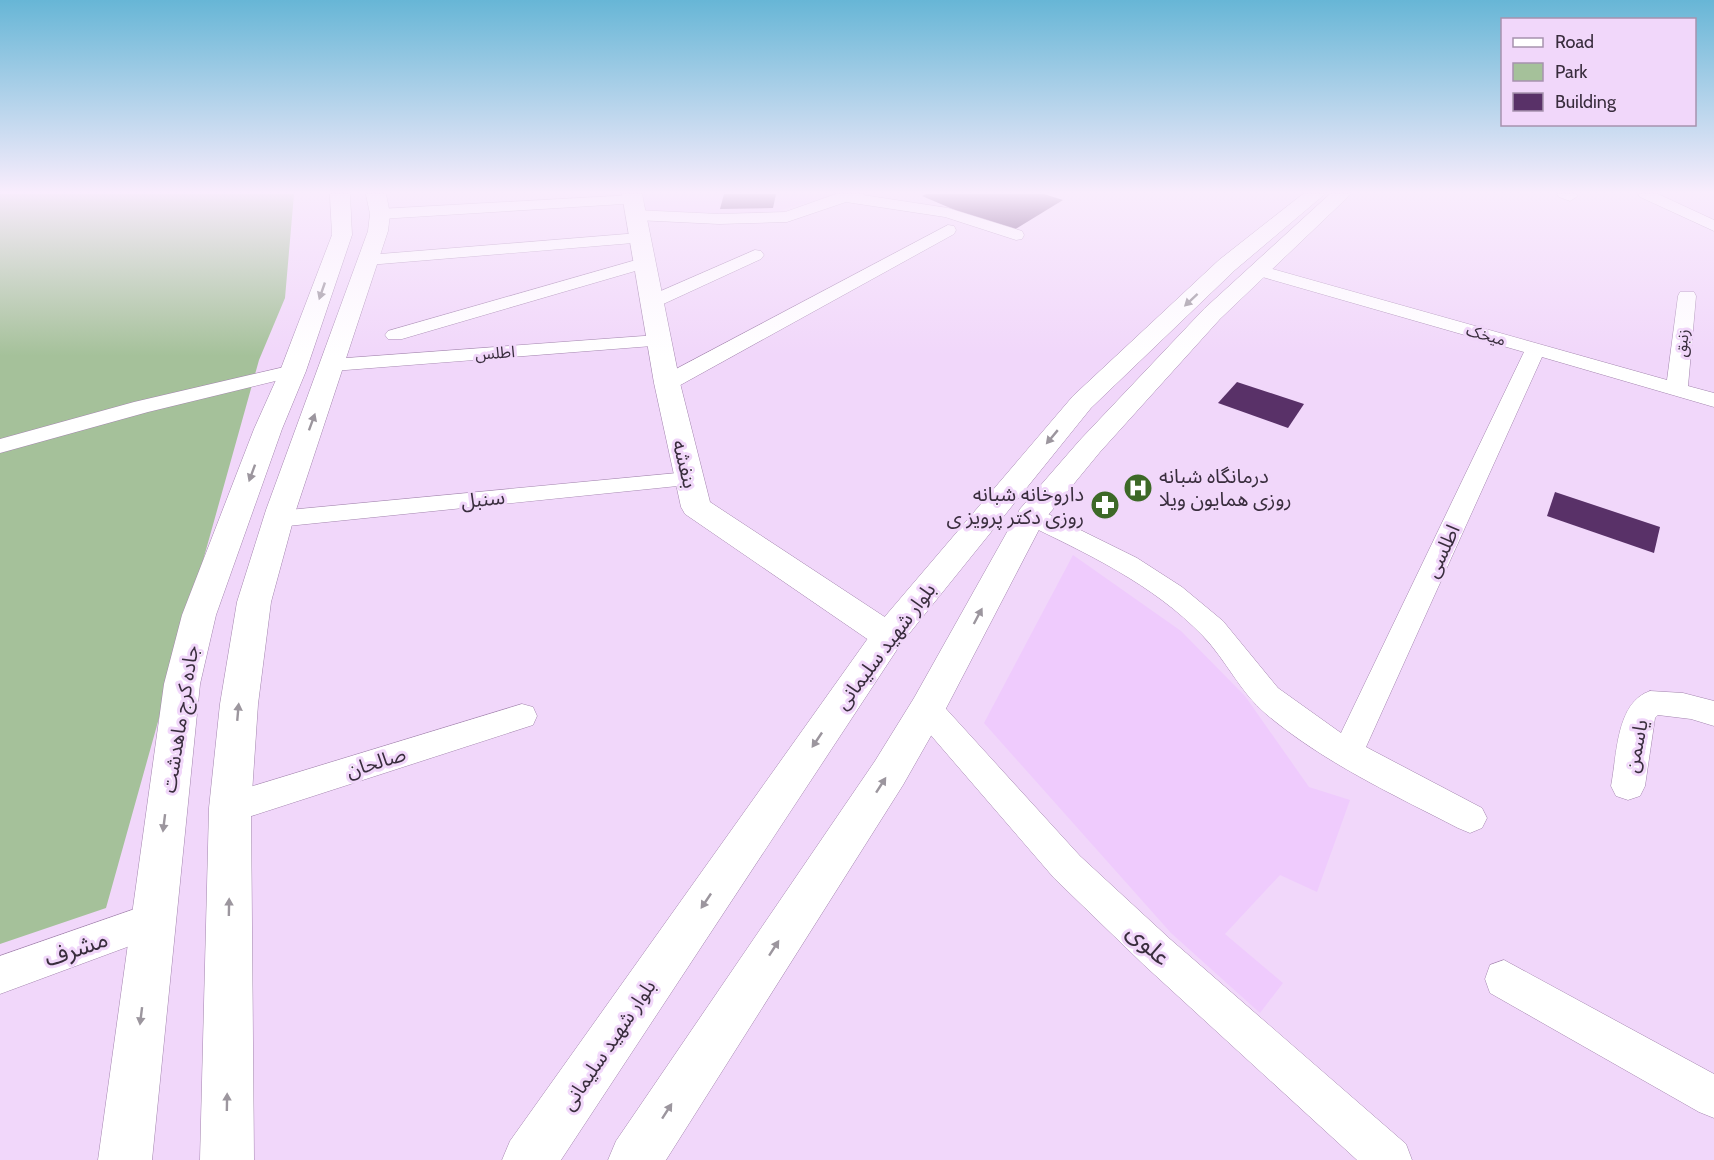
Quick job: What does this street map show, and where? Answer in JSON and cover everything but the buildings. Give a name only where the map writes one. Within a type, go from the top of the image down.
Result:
[{"type":"main road","name":"جاده کرج ماهدشت","points":[[125,1160],[182,684],[199,615],[268,429],[293,371],[337,248]]},
{"type":"main road","points":[[227,1160],[230,808],[239,704],[254,602],[278,519],[372,248]]},
{"type":"main road","name":"بنفشه","points":[[642,248],[658,341],[696,507],[888,636]]},
{"type":"main road","name":"بلوار شهید سلیمانی","points":[[529,1160],[888,636],[1082,402],[1249,248]]},
{"type":"main road","points":[[635,1160],[889,773],[927,709],[1031,516],[1089,446],[1212,314],[1282,248]]},
{"type":"street","points":[[368,260],[452,248]]},
{"type":"street","points":[[395,335],[581,248]]},
{"type":"street","points":[[667,383],[915,248]]},
{"type":"street","points":[[652,302],[755,255]]},
{"type":"street","name":"میخک","points":[[1258,270],[1714,400]]},
{"type":"street","name":"زنبق","points":[[1677,390],[1687,296]]},
{"type":"street","name":"اطلس","points":[[333,365],[658,341]]},
{"type":"street","name":"اطلسی","points":[[1347,753],[1536,349]]},
{"type":"street","points":[[0,446],[142,407],[293,371]]},
{"type":"street","name":"سنبل","points":[[278,519],[688,479]]},
{"type":"street","points":[[1031,516],[1094,546],[1168,591],[1214,629],[1253,682],[1297,721],[1347,753],[1470,818]]},
{"type":"street","name":"یاسمن","points":[[1628,786],[1640,714],[1650,703],[1673,703],[1699,708],[1714,714]]},
{"type":"street","name":"علوی","points":[[927,709],[1067,867],[1157,952],[1390,1160]]},
{"type":"street","name":"صالحان","points":[[230,808],[522,716]]},
{"type":"street","name":"مشرف","points":[[0,975],[152,921]]},
{"type":"street","points":[[1504,979],[1714,1097]]},
{"type":"shaded area","points":[[1073,555],[1181,631],[1245,696],[1309,787],[1350,800],[1317,892],[1280,875],[1225,934],[1283,983],[1260,1013],[1171,933],[984,723]]},
{"type":"green space","points":[[0,248],[289,248],[285,298],[259,360],[106,908],[0,944]]},
{"type":"place","name":"درمانگاه شبانه روزی همایون ویلا","points":[[1138,488]]},
{"type":"place","name":"داروخانه شبانه روزی دکتر پرویز ی","points":[[1105,505]]}]
